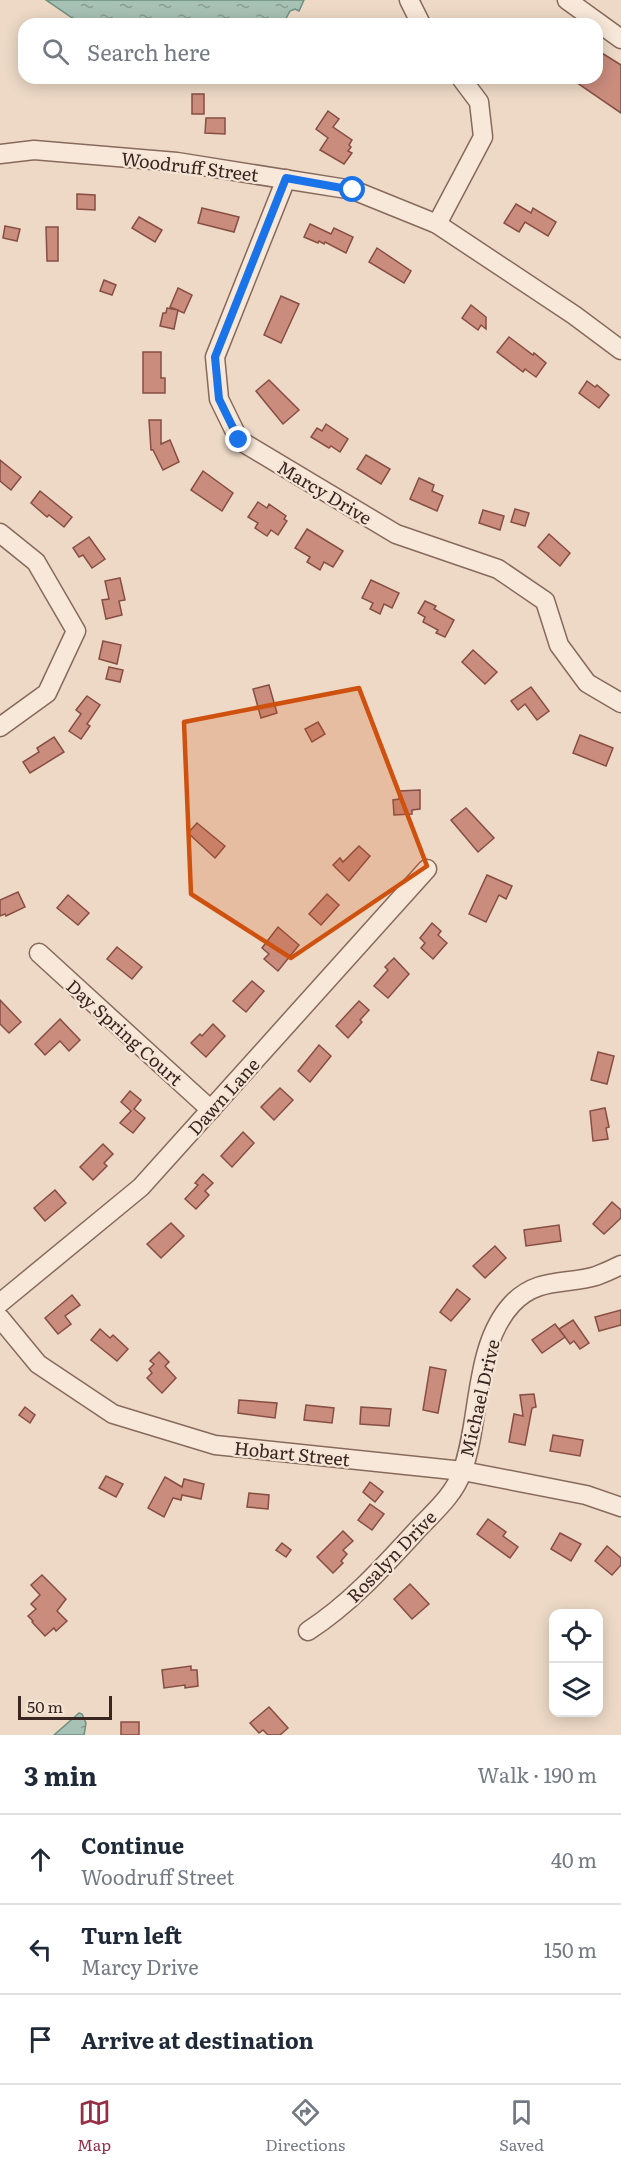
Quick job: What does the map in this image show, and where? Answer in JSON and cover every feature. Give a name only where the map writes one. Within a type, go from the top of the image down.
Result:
[{"type":"street","points":[[409,0],[418,18]]},
{"type":"street","points":[[567,0],[592,18]]},
{"type":"street","points":[[603,26],[621,39]]},
{"type":"street","points":[[437,224],[483,137],[479,102],[465,84]]},
{"type":"street","name":"Woodruff Street","points":[[0,154],[34,150],[177,162],[353,190],[437,224],[574,315],[621,350]]},
{"type":"street","name":"Marcy Drive","points":[[286,178],[215,357],[219,399],[239,440],[396,534],[498,569],[545,601],[559,645],[587,683],[621,703]]},
{"type":"street","points":[[0,533],[36,562],[76,631],[47,693],[0,727]]},
{"type":"street","name":"Dawn Lane","points":[[0,1303],[141,1187],[427,869]]},
{"type":"street","name":"Day Spring Court","points":[[39,953],[211,1110]]},
{"type":"street","name":"Michael Drive","points":[[463,1471],[488,1351],[498,1323],[508,1310],[530,1290],[562,1281],[595,1276],[621,1265]]},
{"type":"street","name":"Hobart Street","points":[[0,1318],[38,1364],[112,1414],[215,1445],[463,1471],[586,1495],[621,1508]]},
{"type":"street","name":"Rosalyn Drive","points":[[308,1631],[333,1615],[391,1558],[454,1491],[463,1471]]},
{"type":"highlighted area","points":[[359,688],[427,866],[291,958],[191,894],[184,722]]},
{"type":"water","points":[[46,0],[304,0],[299,11],[295,9],[290,11],[286,18],[72,18]]},
{"type":"water","points":[[79,1713],[82,1714],[86,1723],[84,1735],[54,1735]]},
{"type":"building","points":[[603,54],[621,65],[621,113],[579,84],[603,84]]},
{"type":"building","points":[[192,94],[204,94],[204,114],[192,114]]},
{"type":"building","points":[[328,111],[339,119],[333,127],[352,140],[348,151],[352,153],[344,164],[320,150],[328,138],[316,129]]},
{"type":"building","points":[[206,118],[225,118],[225,134],[205,133]]},
{"type":"building","points":[[77,194],[95,195],[95,210],[77,209]]},
{"type":"building","points":[[516,204],[531,213],[533,208],[556,222],[548,236],[525,222],[519,232],[504,223]]},
{"type":"building","points":[[202,208],[239,217],[234,232],[198,223]]},
{"type":"building","points":[[139,217],[162,230],[155,242],[132,228]]},
{"type":"building","points":[[310,224],[331,234],[334,228],[353,237],[346,253],[325,242],[324,244],[319,241],[318,243],[304,237]]},
{"type":"building","points":[[5,226],[20,229],[17,241],[3,238]]},
{"type":"building","points":[[46,227],[58,227],[58,261],[47,261]]},
{"type":"building","points":[[377,248],[411,271],[404,283],[369,262]]},
{"type":"building","points":[[104,280],[116,285],[112,295],[100,291]]},
{"type":"building","points":[[178,288],[192,295],[184,313],[170,307]]},
{"type":"building","points":[[281,296],[299,304],[281,343],[264,335]]},
{"type":"building","points":[[471,305],[486,317],[486,329],[481,325],[478,330],[462,318]]},
{"type":"building","points":[[167,308],[178,310],[174,329],[160,326],[163,313],[166,313]]},
{"type":"building","points":[[509,337],[546,363],[536,377],[525,369],[523,372],[497,352]]},
{"type":"building","points":[[143,352],[161,352],[161,378],[165,378],[165,393],[143,393]]},
{"type":"building","points":[[269,380],[299,410],[283,424],[256,391]]},
{"type":"building","points":[[587,381],[595,387],[597,385],[609,395],[599,408],[579,393]]},
{"type":"building","points":[[149,420],[161,420],[161,444],[170,440],[179,462],[163,470],[151,450]]},
{"type":"building","points":[[326,424],[348,439],[340,452],[311,437],[317,428],[322,431]]},
{"type":"building","points":[[366,455],[390,469],[381,484],[357,469]]},
{"type":"building","points":[[0,460],[21,477],[11,490],[0,481]]},
{"type":"building","points":[[203,471],[233,493],[222,511],[191,490]]},
{"type":"building","points":[[419,478],[434,485],[432,491],[443,496],[437,511],[410,499]]},
{"type":"building","points":[[40,491],[72,517],[64,527],[49,515],[47,517],[31,503]]},
{"type":"building","points":[[258,502],[267,508],[269,504],[286,516],[284,519],[287,521],[278,535],[271,530],[267,536],[255,528],[258,523],[248,517]]},
{"type":"building","points":[[515,509],[529,513],[525,526],[511,522]]},
{"type":"building","points":[[483,510],[504,516],[500,530],[479,523]]},
{"type":"building","points":[[307,529],[343,551],[333,567],[324,562],[320,570],[307,562],[310,557],[295,548]]},
{"type":"building","points":[[549,534],[570,553],[560,566],[538,547]]},
{"type":"building","points":[[89,537],[105,559],[92,568],[83,555],[79,557],[73,548]]},
{"type":"building","points":[[120,578],[125,600],[119,601],[122,615],[106,619],[102,600],[109,599],[105,581]]},
{"type":"building","points":[[371,580],[399,593],[392,608],[384,604],[380,614],[370,609],[373,603],[362,598]]},
{"type":"building","points":[[425,601],[436,606],[434,609],[454,620],[445,637],[436,633],[438,630],[423,622],[425,617],[418,613]]},
{"type":"building","points":[[103,641],[121,645],[117,664],[99,659]]},
{"type":"building","points":[[473,650],[497,672],[485,684],[462,662]]},
{"type":"building","points":[[109,667],[123,670],[120,682],[106,679]]},
{"type":"building","points":[[269,685],[277,713],[261,718],[253,689]]},
{"type":"building","points":[[531,687],[549,711],[537,720],[525,704],[518,710],[511,701]]},
{"type":"building","points":[[87,696],[100,705],[87,724],[90,726],[81,739],[69,731],[81,714],[76,710]]},
{"type":"building","points":[[318,722],[325,734],[312,742],[305,729]]},
{"type":"building","points":[[580,735],[613,748],[606,766],[573,753]]},
{"type":"building","points":[[54,737],[64,752],[30,773],[23,762],[39,752],[37,748]]},
{"type":"building","points":[[420,790],[420,809],[412,810],[412,814],[394,815],[393,800],[399,799],[399,791]]},
{"type":"building","points":[[466,808],[494,838],[478,852],[451,820]]},
{"type":"building","points":[[197,823],[225,846],[215,858],[188,833]]},
{"type":"building","points":[[359,846],[370,856],[349,881],[333,865],[340,858],[343,862]]},
{"type":"building","points":[[487,875],[512,886],[506,899],[499,895],[486,922],[469,914]]},
{"type":"building","points":[[18,892],[25,907],[6,916],[5,914],[0,916],[0,900]]},
{"type":"building","points":[[327,894],[339,905],[321,925],[309,914]]},
{"type":"building","points":[[68,895],[89,913],[78,925],[57,908]]},
{"type":"building","points":[[432,923],[441,931],[438,935],[447,943],[433,959],[421,948],[425,943],[420,938]]},
{"type":"building","points":[[278,927],[299,945],[278,971],[264,959],[269,954],[262,948]]},
{"type":"building","points":[[117,947],[142,967],[132,979],[107,959]]},
{"type":"building","points":[[394,958],[409,974],[388,998],[374,986],[388,970],[385,967]]},
{"type":"building","points":[[252,981],[264,991],[246,1012],[233,1001]]},
{"type":"building","points":[[0,1000],[21,1022],[9,1033],[0,1024]]},
{"type":"building","points":[[359,1001],[369,1010],[348,1038],[336,1026]]},
{"type":"building","points":[[60,1019],[80,1040],[69,1051],[60,1041],[45,1055],[35,1044]]},
{"type":"building","points":[[213,1024],[225,1036],[206,1057],[191,1043],[200,1034],[202,1036]]},
{"type":"building","points":[[319,1045],[331,1056],[310,1082],[298,1071]]},
{"type":"building","points":[[598,1052],[614,1056],[607,1084],[591,1080]]},
{"type":"building","points":[[280,1088],[293,1100],[274,1120],[261,1107]]},
{"type":"building","points":[[130,1091],[141,1100],[134,1109],[145,1118],[133,1133],[120,1123],[131,1111],[121,1102]]},
{"type":"building","points":[[605,1108],[609,1127],[606,1128],[608,1139],[593,1141],[590,1111]]},
{"type":"building","points":[[243,1132],[254,1143],[232,1167],[221,1156]]},
{"type":"building","points":[[103,1144],[113,1154],[104,1163],[107,1166],[93,1180],[80,1167]]},
{"type":"building","points":[[203,1174],[213,1183],[205,1191],[209,1195],[196,1209],[185,1199],[198,1185],[195,1183]]},
{"type":"building","points":[[55,1190],[66,1203],[45,1221],[34,1208]]},
{"type":"building","points":[[612,1202],[621,1210],[621,1218],[604,1234],[593,1224]]},
{"type":"building","points":[[171,1223],[184,1236],[161,1258],[147,1244]]},
{"type":"building","points":[[559,1225],[561,1241],[526,1246],[524,1230]]},
{"type":"building","points":[[495,1246],[506,1258],[485,1278],[473,1266]]},
{"type":"building","points":[[457,1289],[470,1299],[451,1321],[440,1312]]},
{"type":"building","points":[[72,1295],[80,1305],[65,1316],[71,1324],[58,1334],[45,1318]]},
{"type":"building","points":[[621,1310],[621,1325],[599,1331],[595,1317]]},
{"type":"building","points":[[573,1320],[589,1343],[580,1349],[574,1341],[570,1344],[559,1329]]},
{"type":"building","points":[[555,1324],[565,1337],[542,1353],[532,1340]]},
{"type":"building","points":[[100,1329],[110,1338],[113,1335],[128,1349],[117,1361],[91,1340]]},
{"type":"building","points":[[159,1352],[169,1362],[165,1366],[176,1378],[162,1393],[147,1378],[152,1373],[149,1369],[154,1364],[150,1361]]},
{"type":"building","points":[[430,1367],[446,1370],[438,1413],[423,1410]]},
{"type":"building","points":[[534,1394],[536,1407],[532,1408],[525,1445],[509,1442],[514,1414],[523,1416],[520,1395]]},
{"type":"building","points":[[239,1400],[277,1403],[275,1418],[238,1413]]},
{"type":"building","points":[[306,1405],[334,1408],[332,1423],[304,1420]]},
{"type":"building","points":[[25,1407],[35,1415],[30,1423],[19,1415]]},
{"type":"building","points":[[361,1407],[391,1409],[389,1426],[360,1424]]},
{"type":"building","points":[[553,1435],[583,1440],[580,1456],[550,1451]]},
{"type":"building","points":[[106,1476],[123,1484],[116,1497],[99,1488]]},
{"type":"building","points":[[165,1477],[182,1487],[184,1479],[204,1484],[201,1499],[182,1495],[181,1500],[173,1498],[164,1517],[148,1508]]},
{"type":"building","points":[[370,1482],[383,1492],[375,1502],[363,1492]]},
{"type":"building","points":[[249,1493],[269,1495],[268,1509],[247,1507]]},
{"type":"building","points":[[370,1504],[384,1514],[372,1530],[358,1520]]},
{"type":"building","points":[[488,1519],[506,1532],[503,1536],[518,1547],[510,1558],[477,1534]]},
{"type":"building","points":[[343,1531],[353,1541],[343,1550],[347,1554],[341,1561],[343,1563],[333,1573],[317,1557]]},
{"type":"building","points":[[560,1533],[581,1544],[571,1561],[551,1549]]},
{"type":"building","points":[[282,1543],[291,1550],[286,1557],[276,1550]]},
{"type":"building","points":[[607,1546],[621,1558],[621,1565],[612,1575],[595,1561]]},
{"type":"building","points":[[42,1575],[66,1599],[57,1611],[67,1621],[56,1631],[54,1628],[45,1636],[28,1616],[36,1609],[31,1604],[40,1595],[31,1585]]},
{"type":"building","points":[[410,1584],[429,1604],[412,1619],[394,1599]]},
{"type":"building","points":[[191,1666],[191,1670],[197,1670],[198,1686],[164,1688],[162,1670]]},
{"type":"building","points":[[269,1707],[288,1728],[280,1735],[268,1735],[263,1730],[259,1733],[250,1723]]},
{"type":"building","points":[[121,1722],[139,1722],[139,1735],[121,1735]]},
{"type":"route","points":[[239,440],[219,399],[215,357],[286,178],[353,190]]}]
